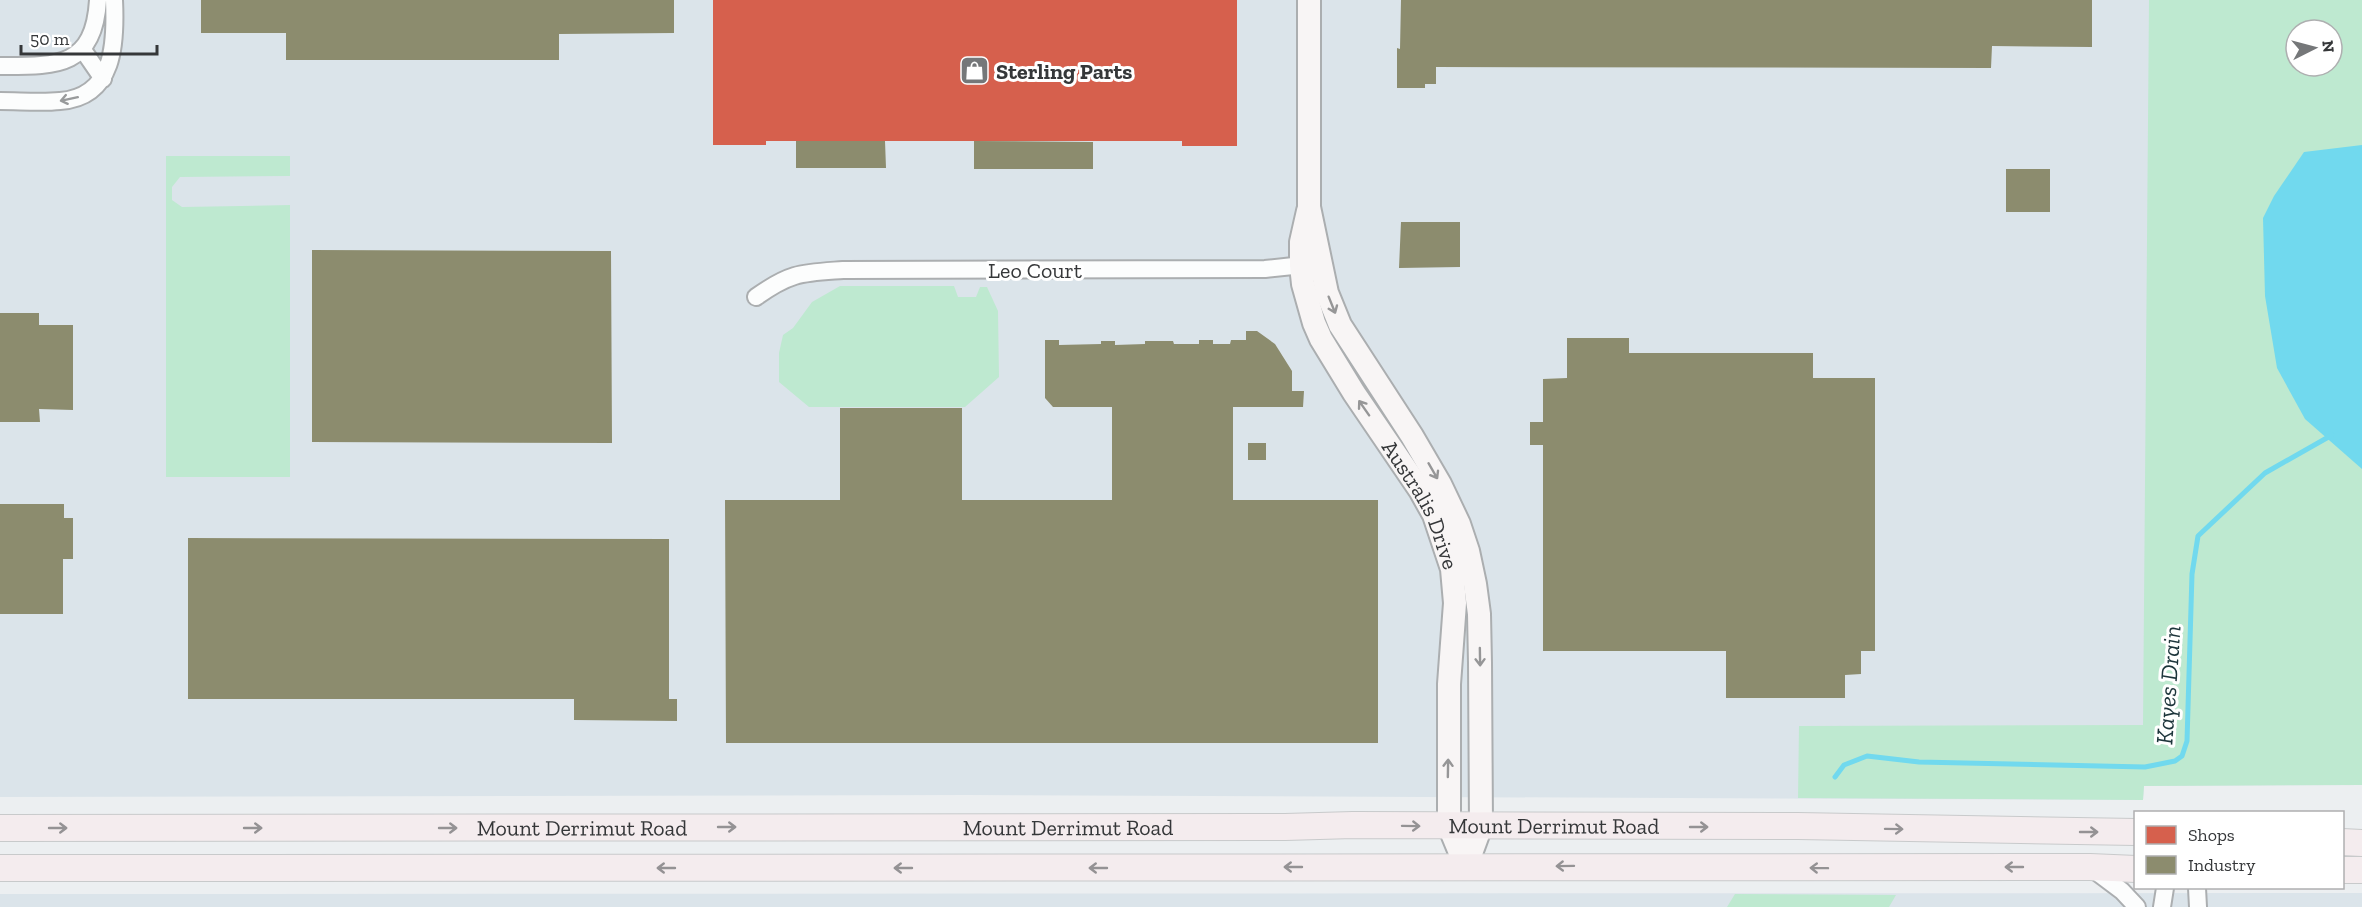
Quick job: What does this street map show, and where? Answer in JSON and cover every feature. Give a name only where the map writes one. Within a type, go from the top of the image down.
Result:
[{"type":"main road","name":"Mount Derrimut Road","points":[[0,828],[1798,826],[2134,832]]},
{"type":"main road","points":[[2344,842],[2362,843]]},
{"type":"main road","name":"Mount Derrimut Road","points":[[0,868],[2090,867],[2134,869]]},
{"type":"main road","points":[[2344,870],[2362,870]]},
{"type":"street","points":[[0,66],[42,66],[67,60],[83,50],[97,17],[98,0]]},
{"type":"street","points":[[0,101],[61,101],[85,95],[103,79],[113,52],[114,0]]},
{"type":"street","name":"Australis Drive","points":[[1309,0],[1311,264],[1307,303],[1321,339],[1434,515],[1452,569],[1455,603],[1449,684],[1449,826]]},
{"type":"street","points":[[83,50],[103,79]]},
{"type":"street","name":"Australis Drive","points":[[1311,264],[1327,293],[1340,326],[1412,436],[1440,484],[1457,518],[1468,551],[1479,614],[1481,826]]},
{"type":"street","name":"Leo Court","points":[[756,297],[780,280],[802,273],[843,270],[1256,269],[1311,264]]},
{"type":"street","points":[[1449,826],[1466,867]]},
{"type":"street","points":[[1466,867],[1481,826]]},
{"type":"street","points":[[2090,867],[2122,891],[2137,907]]},
{"type":"street","points":[[2162,907],[2165,889]]},
{"type":"street","points":[[2197,889],[2198,907]]},
{"type":"shaded area","points":[[0,0],[2362,0],[2362,785],[2144,786],[2143,800],[967,795],[0,797]]},
{"type":"shaded area","points":[[2362,893],[2362,907],[0,907],[0,894]]},
{"type":"green space","points":[[2149,0],[2362,0],[2362,785],[2144,786],[2143,800],[1798,798],[1799,726],[2143,725]]},
{"type":"green space","points":[[166,156],[290,156],[290,176],[180,177],[172,187],[172,200],[182,207],[290,205],[290,477],[166,477]]},
{"type":"green space","points":[[840,286],[954,286],[958,297],[976,297],[980,287],[987,287],[998,311],[999,377],[965,407],[809,407],[779,382],[779,353],[783,335],[793,328],[812,302]]},
{"type":"green space","points":[[1735,894],[1896,895],[1889,907],[1727,907]]},
{"type":"water","points":[[2362,145],[2362,469],[2305,419],[2277,368],[2265,296],[2263,218],[2274,196],[2304,152]]},
{"type":"building: Shops","name":"Sterling Parts","points":[[713,0],[1237,0],[1237,146],[1182,146],[1182,141],[766,141],[766,145],[713,145]]},
{"type":"building: Industry","points":[[201,0],[674,0],[674,33],[559,34],[559,60],[286,60],[286,33],[201,33]]},
{"type":"building: Industry","points":[[1401,0],[2092,0],[2092,47],[1992,46],[1991,68],[1436,67],[1436,84],[1425,84],[1425,88],[1397,88],[1397,48],[1400,49]]},
{"type":"building: Industry","points":[[796,141],[885,141],[886,168],[796,168]]},
{"type":"building: Industry","points":[[974,141],[1093,142],[1093,169],[974,169]]},
{"type":"building: Industry","points":[[2006,169],[2050,169],[2050,212],[2006,212]]},
{"type":"building: Industry","points":[[1401,222],[1460,222],[1460,267],[1399,268]]},
{"type":"building: Industry","points":[[312,250],[611,251],[612,443],[312,442]]},
{"type":"building: Industry","points":[[0,313],[39,313],[39,325],[73,325],[73,410],[39,409],[40,422],[0,422]]},
{"type":"building: Industry","points":[[1246,331],[1257,331],[1275,344],[1292,371],[1292,391],[1304,391],[1303,407],[1233,407],[1233,500],[1378,500],[1378,743],[726,743],[725,500],[840,500],[840,408],[962,408],[962,500],[1112,500],[1112,407],[1053,407],[1045,398],[1045,340],[1059,340],[1059,345],[1101,344],[1101,341],[1115,341],[1115,345],[1145,344],[1145,341],[1199,344],[1199,340],[1213,340],[1213,344],[1230,344],[1231,340],[1246,340]]},
{"type":"building: Industry","points":[[1567,338],[1629,338],[1629,353],[1813,353],[1813,378],[1875,378],[1875,651],[1861,651],[1861,674],[1845,675],[1845,698],[1726,698],[1726,651],[1543,651],[1543,445],[1530,445],[1530,422],[1543,422],[1543,379],[1567,378]]},
{"type":"building: Industry","points":[[1248,443],[1266,443],[1266,460],[1248,460]]},
{"type":"building: Industry","points":[[0,504],[64,504],[64,518],[73,518],[73,559],[63,559],[63,614],[0,614]]},
{"type":"building: Industry","points":[[188,538],[669,539],[669,699],[677,699],[677,721],[574,720],[574,699],[188,699]]},
{"type":"waterway","name":"Kayes Drain","points":[[1835,777],[1844,765],[1867,756],[1919,762],[2145,767],[2175,761],[2182,756],[2187,741],[2192,574],[2198,536],[2265,473],[2332,435]]},
{"type":"place","name":"Sterling Parts","points":[[975,71]]}]
